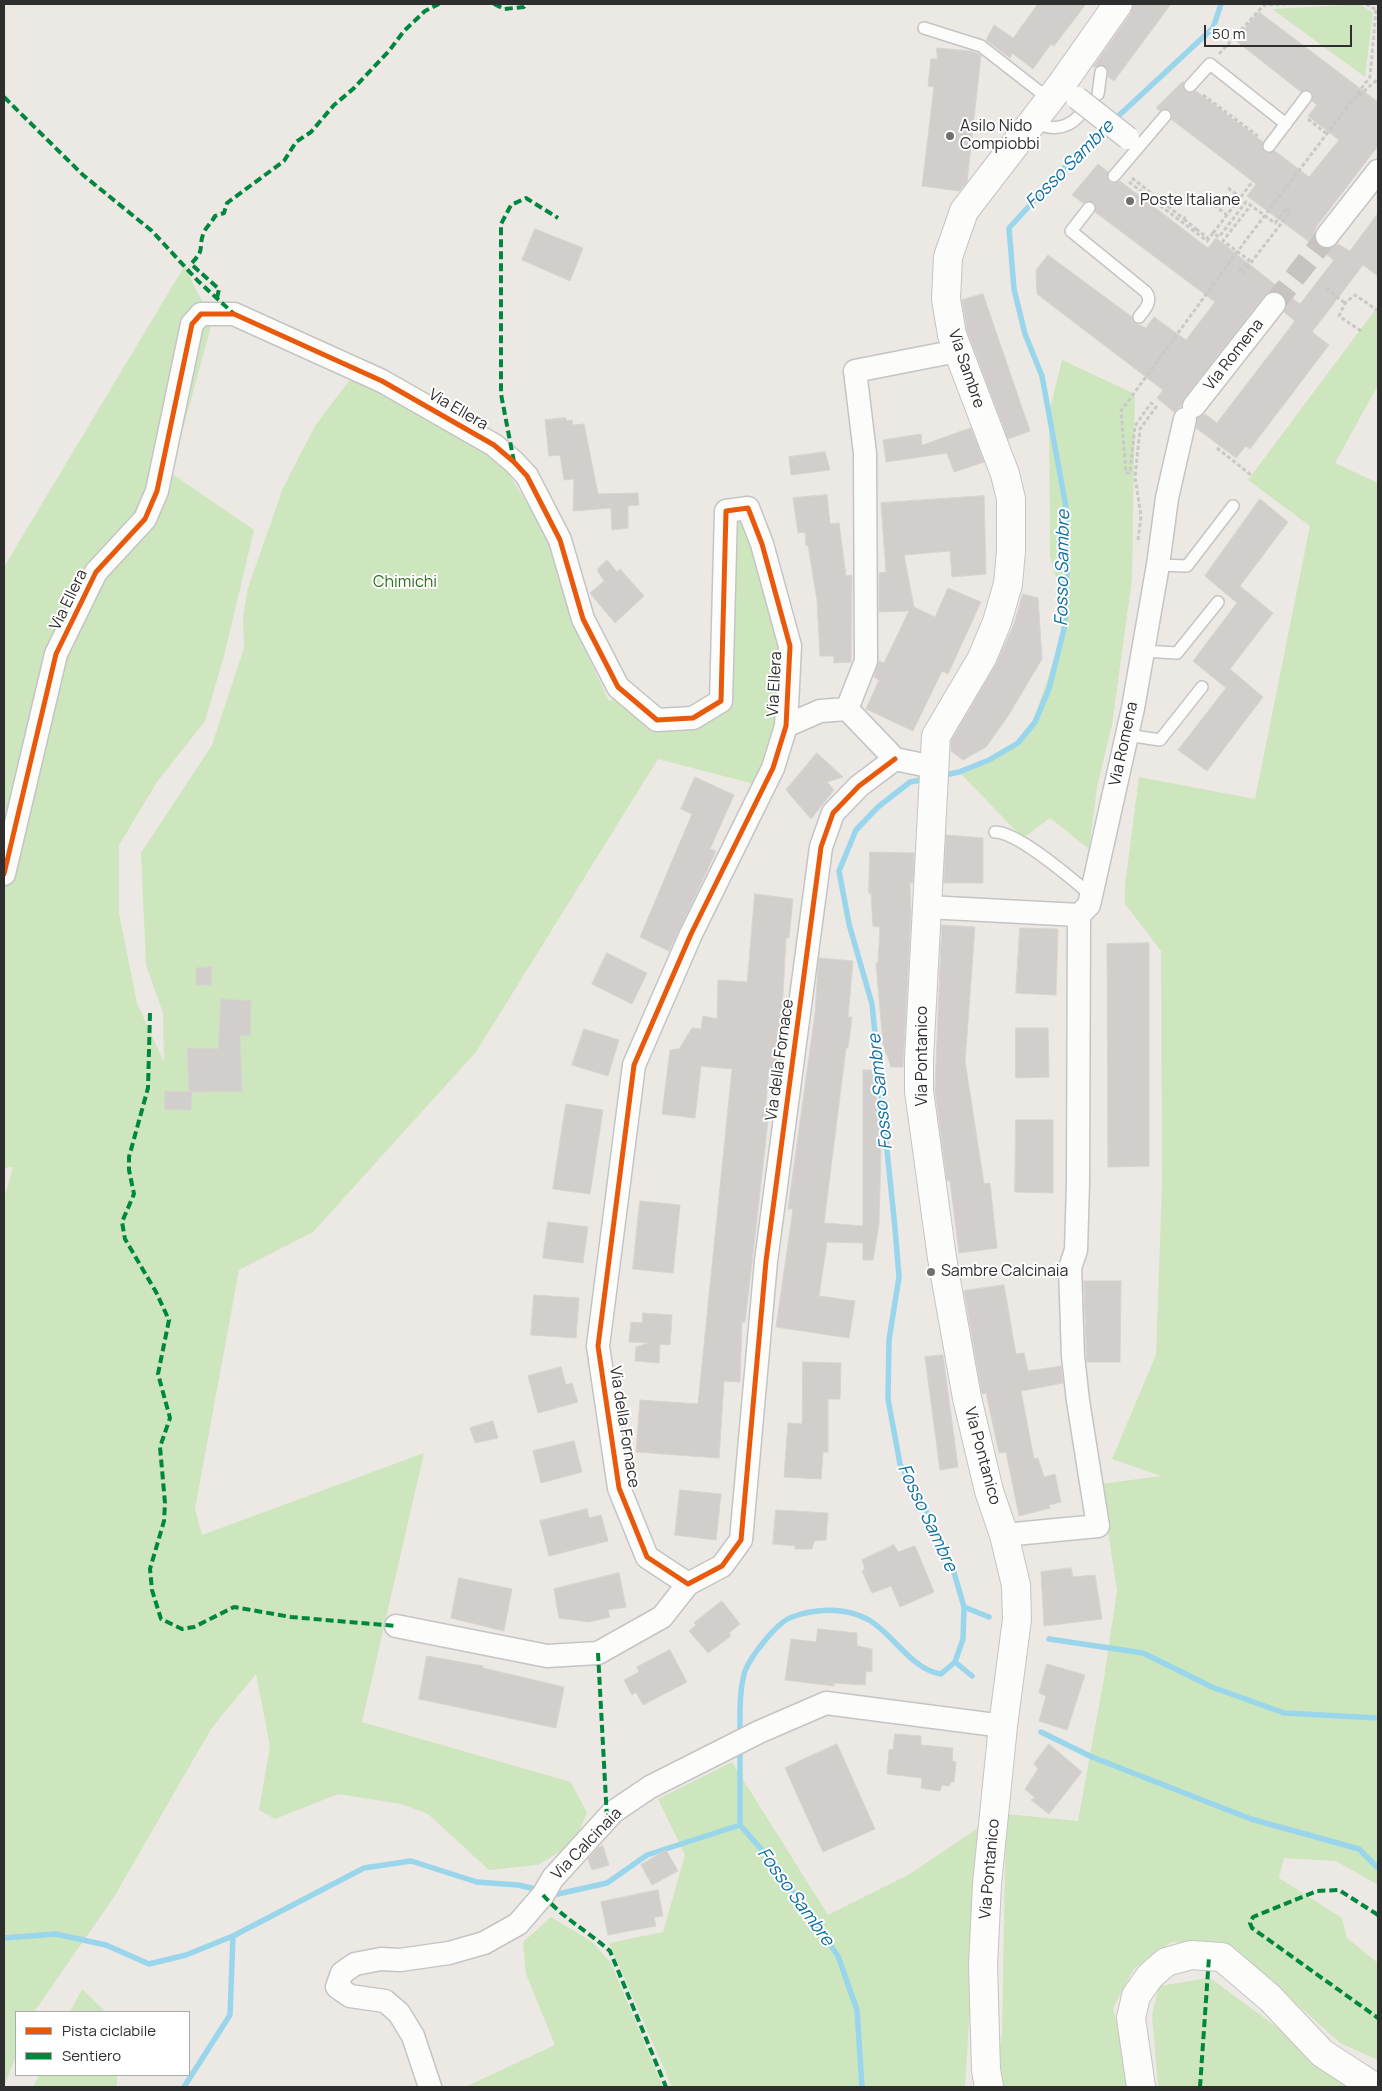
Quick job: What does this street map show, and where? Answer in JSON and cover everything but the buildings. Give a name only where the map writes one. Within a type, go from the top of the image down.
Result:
[{"type":"street","name":"Via Sambre","points":[[931,823],[936,736],[982,658],[997,622],[1008,584],[1011,551],[1011,499],[1005,474],[957,351],[946,299],[948,258],[964,211],[1032,121],[1073,99],[1118,4]]},
{"type":"street","points":[[1073,99],[1133,142]]},
{"type":"street","points":[[1327,236],[1378,170]]},
{"type":"street","name":"Via Romena","points":[[1079,916],[1089,904],[1127,735],[1158,565],[1167,498],[1189,413],[1274,304]]},
{"type":"street","name":"Via Ellera","points":[[4,874],[56,654],[96,572],[145,519],[157,492],[192,324],[197,317],[204,313],[234,314],[382,381],[494,445],[514,462],[527,476],[560,540],[582,616],[618,687],[658,720],[693,718],[720,701],[726,511],[748,508],[762,544],[790,646],[786,726]]},
{"type":"street","points":[[847,709],[866,661],[863,443],[855,371],[957,351]]},
{"type":"street","points":[[786,726],[820,711],[847,709]]},
{"type":"street","points":[[847,709],[895,759],[933,769]]},
{"type":"street","name":"Via della Fornace","points":[[786,726],[773,768],[691,934],[634,1066],[598,1346],[619,1488],[646,1557],[688,1584],[722,1566],[741,1540],[766,1261],[821,847],[833,813],[859,786],[895,759]]},
{"type":"street","name":"Via Pontanico","points":[[931,823],[919,1091],[942,1263],[967,1398],[989,1491],[1004,1535],[1016,1586],[1017,1619],[1003,1726],[987,1884],[983,1965],[986,2070],[989,2087]]},
{"type":"street","points":[[928,907],[1079,916],[1078,1183],[1076,1250],[1070,1268],[1070,1286],[1073,1356],[1078,1401],[1098,1526],[1004,1535]]},
{"type":"street","points":[[396,1626],[547,1656],[598,1653],[662,1617],[688,1584]]},
{"type":"street","name":"Via Calcinaia","points":[[430,2087],[413,2036],[399,2013],[385,2001],[350,1996],[337,1987],[342,1973],[355,1964],[381,1959],[400,1960],[449,1953],[484,1943],[518,1924],[548,1886],[613,1812],[650,1787],[759,1732],[826,1703],[1003,1726]]},
{"type":"street","points":[[1142,2087],[1131,2018],[1136,1996],[1150,1976],[1166,1962],[1191,1955],[1222,1957],[1270,1998],[1322,2053],[1374,2087]]},
{"type":"lane","points":[[924,28],[981,46],[1073,99],[1101,72]]},
{"type":"lane","points":[[1190,86],[1210,64],[1286,124]]},
{"type":"lane","points":[[1267,144],[1286,124],[1306,97]]},
{"type":"lane","points":[[1114,176],[1133,142],[1165,116]]},
{"type":"lane","points":[[1089,208],[1071,231],[1146,292],[1149,300],[1148,305],[1139,317]]},
{"type":"lane","points":[[1158,565],[1187,566],[1233,506]]},
{"type":"lane","points":[[1143,651],[1178,653],[1218,602]]},
{"type":"lane","points":[[1127,735],[1160,740],[1202,687]]},
{"type":"lane","points":[[995,832],[1004,832],[1036,853],[1091,895]]},
{"type":"path","points":[[1210,64],[1264,5],[1285,4]]},
{"type":"path","points":[[1138,540],[1141,516],[1135,477],[1140,429],[1156,407],[1151,404],[1135,426],[1130,473],[1126,473],[1120,411],[1237,252],[1370,77],[1377,10],[1366,4]]},
{"type":"path","points":[[1352,101],[1378,80]]},
{"type":"path","points":[[1190,86],[1267,144]]},
{"type":"path","points":[[1305,117],[1327,134]]},
{"type":"path","points":[[1208,238],[1185,217],[1132,178],[1128,181],[1206,241],[1253,181]]},
{"type":"path","points":[[1228,188],[1241,198]]},
{"type":"path","points":[[1213,233],[1219,237],[1246,202],[1265,216],[1274,223],[1287,208],[1290,212],[1243,273],[1240,271],[1249,260],[1223,241],[1250,205]]},
{"type":"path","points":[[1214,205],[1227,215]]},
{"type":"path","points":[[1326,288],[1345,302]]},
{"type":"path","points":[[1361,331],[1339,316],[1345,302],[1355,296],[1377,310]]},
{"type":"path","points":[[1217,448],[1251,475]]},
{"type":"green space","points":[[1360,4],[1373,13],[1365,77],[1272,9]]},
{"type":"green space","name":"Chimichi","points":[[185,265],[195,288],[213,319],[171,473],[254,530],[224,656],[205,721],[157,782],[119,845],[119,913],[137,1003],[164,1062],[163,1013],[146,965],[141,853],[212,745],[244,648],[243,616],[248,588],[283,488],[315,426],[351,378],[417,406],[501,462],[548,536],[571,620],[609,701],[620,697],[660,728],[717,715],[733,519],[744,519],[780,646],[775,728],[754,784],[658,759],[476,1052],[313,1232],[239,1270],[195,1509],[202,1535],[424,1453],[362,1722],[571,1782],[587,1813],[574,1843],[538,1865],[489,1870],[428,1814],[401,1804],[338,1794],[275,1819],[259,1810],[270,1746],[256,1674],[211,1729],[114,1897],[35,2011],[15,2011],[15,2059],[4,2087],[4,1199],[13,1167],[4,1168],[4,567]]},
{"type":"green space","points":[[1378,306],[1378,385],[1335,463],[1378,483],[1378,1885],[1336,1861],[1284,1858],[1279,1878],[1342,1918],[1347,1938],[1378,1963],[1378,2060],[1340,2043],[1290,1998],[1216,1945],[1171,1942],[1134,1969],[1113,2008],[1131,2087],[995,2087],[1002,2031],[1006,1814],[1078,1821],[1104,1678],[1117,1591],[1101,1484],[1161,1476],[1112,1459],[1156,1355],[1162,1184],[1161,951],[1125,904],[1125,885],[1139,777],[1255,799],[1310,526],[1248,480]]},
{"type":"green space","points":[[1062,360],[1135,394],[1132,579],[1112,725],[1097,787],[1089,849],[1050,818],[1023,838],[959,772],[1014,746],[1032,725],[1063,633],[1058,614],[1059,589],[1050,557],[1049,412]]},
{"type":"green space","points":[[732,1762],[828,1915],[910,1874],[981,1826],[965,2087],[672,2087],[609,1943],[663,1932],[685,1855],[658,1799]]},
{"type":"green space","points":[[551,1917],[591,1941],[611,1963],[663,2087],[465,2087],[555,2045],[526,1974],[523,1942]]},
{"type":"green space","points":[[1210,1978],[1274,2025],[1332,2076],[1350,2087],[1158,2087],[1152,2015],[1159,1986]]},
{"type":"green space","points":[[82,1989],[105,2011],[71,2011]]},
{"type":"green space","points":[[38,2076],[117,2076],[117,2087],[33,2087]]},
{"type":"waterway","name":"Fosso Sambre","points":[[1113,121],[1213,28],[1221,4]]},
{"type":"waterway","name":"Fosso Sambre","points":[[940,776],[959,772],[989,760],[1018,743],[1035,722],[1049,689],[1065,625],[1066,507],[1042,376],[1025,334],[1014,289],[1009,228],[1078,153],[1106,127]]},
{"type":"waterway","name":"Fosso Sambre","points":[[740,1736],[741,1695],[745,1671],[765,1640],[779,1625],[792,1617],[811,1612],[831,1610],[860,1616],[878,1626],[921,1666],[941,1674],[955,1662],[963,1639],[964,1607],[953,1569],[931,1520],[900,1464],[888,1399],[889,1340],[899,1277],[895,1228],[872,1004],[849,924],[839,871],[856,830],[878,807],[910,782],[926,779]]},
{"type":"waterway","points":[[964,1607],[989,1617]]},
{"type":"waterway","points":[[1049,1639],[1143,1653],[1212,1687],[1284,1713],[1378,1718]]},
{"type":"waterway","points":[[955,1662],[972,1676]]},
{"type":"waterway","points":[[1041,1732],[1092,1757],[1251,1819],[1359,1849],[1378,1868]]},
{"type":"waterway","name":"Fosso Sambre","points":[[740,1748],[740,1825],[769,1858],[838,1956],[857,2010],[862,2087]]},
{"type":"waterway","points":[[549,1892],[558,1894],[607,1883],[647,1855],[740,1825]]},
{"type":"waterway","points":[[184,2087],[230,2015],[233,1936],[364,1868],[411,1861],[477,1882],[518,1885],[540,1890]]},
{"type":"waterway","points":[[4,1938],[56,1934],[106,1945],[149,1964],[186,1955],[233,1936]]},
{"type":"tunnel","points":[[1274,304],[1327,236]]},
{"type":"marked path","points":[[217,298],[219,289],[191,264],[199,254],[204,232],[215,216],[224,213],[227,203],[284,161],[296,142],[311,132],[334,105],[353,89],[389,51],[404,31],[425,11],[439,4]]},
{"type":"marked path","points":[[494,4],[504,9],[524,7],[526,4]]},
{"type":"marked path","points":[[4,97],[83,175],[152,231],[198,281],[234,314]]},
{"type":"marked path","points":[[514,462],[501,394],[501,224],[511,205],[526,198],[558,218]]},
{"type":"marked path","points":[[150,1013],[148,1088],[129,1157],[129,1170],[134,1194],[122,1222],[125,1239],[156,1292],[169,1320],[158,1374],[170,1418],[160,1447],[165,1503],[164,1521],[150,1569],[152,1590],[161,1619],[182,1629],[194,1627],[234,1607],[291,1617],[396,1626]]},
{"type":"marked path","points":[[598,1653],[607,1819]]},
{"type":"marked path","points":[[1378,1915],[1339,1890],[1317,1891],[1253,1917],[1250,1923],[1252,1928],[1378,2018]]},
{"type":"marked path","points":[[543,1895],[559,1911],[610,1951],[666,2087]]},
{"type":"marked path","points":[[1200,2087],[1209,1957]]},
{"type":"cycle path","points":[[4,874],[56,654],[96,572],[145,519],[157,491],[192,324],[201,314],[234,314],[382,381],[494,445],[514,462],[527,476],[560,540],[583,619],[618,687],[657,720],[693,718],[721,701],[726,511],[748,508],[762,544],[790,646],[786,726],[773,768],[691,934],[634,1065],[598,1346],[619,1488],[647,1557],[688,1584],[722,1566],[741,1540],[766,1261],[821,847],[833,813],[859,786],[895,759]]},
{"type":"place","name":"Asilo Nido Compiobbi","points":[[950,136]]},
{"type":"place","name":"Poste Italiane","points":[[1130,201]]},
{"type":"place","name":"Sambre Calcinaia","points":[[931,1272]]}]
